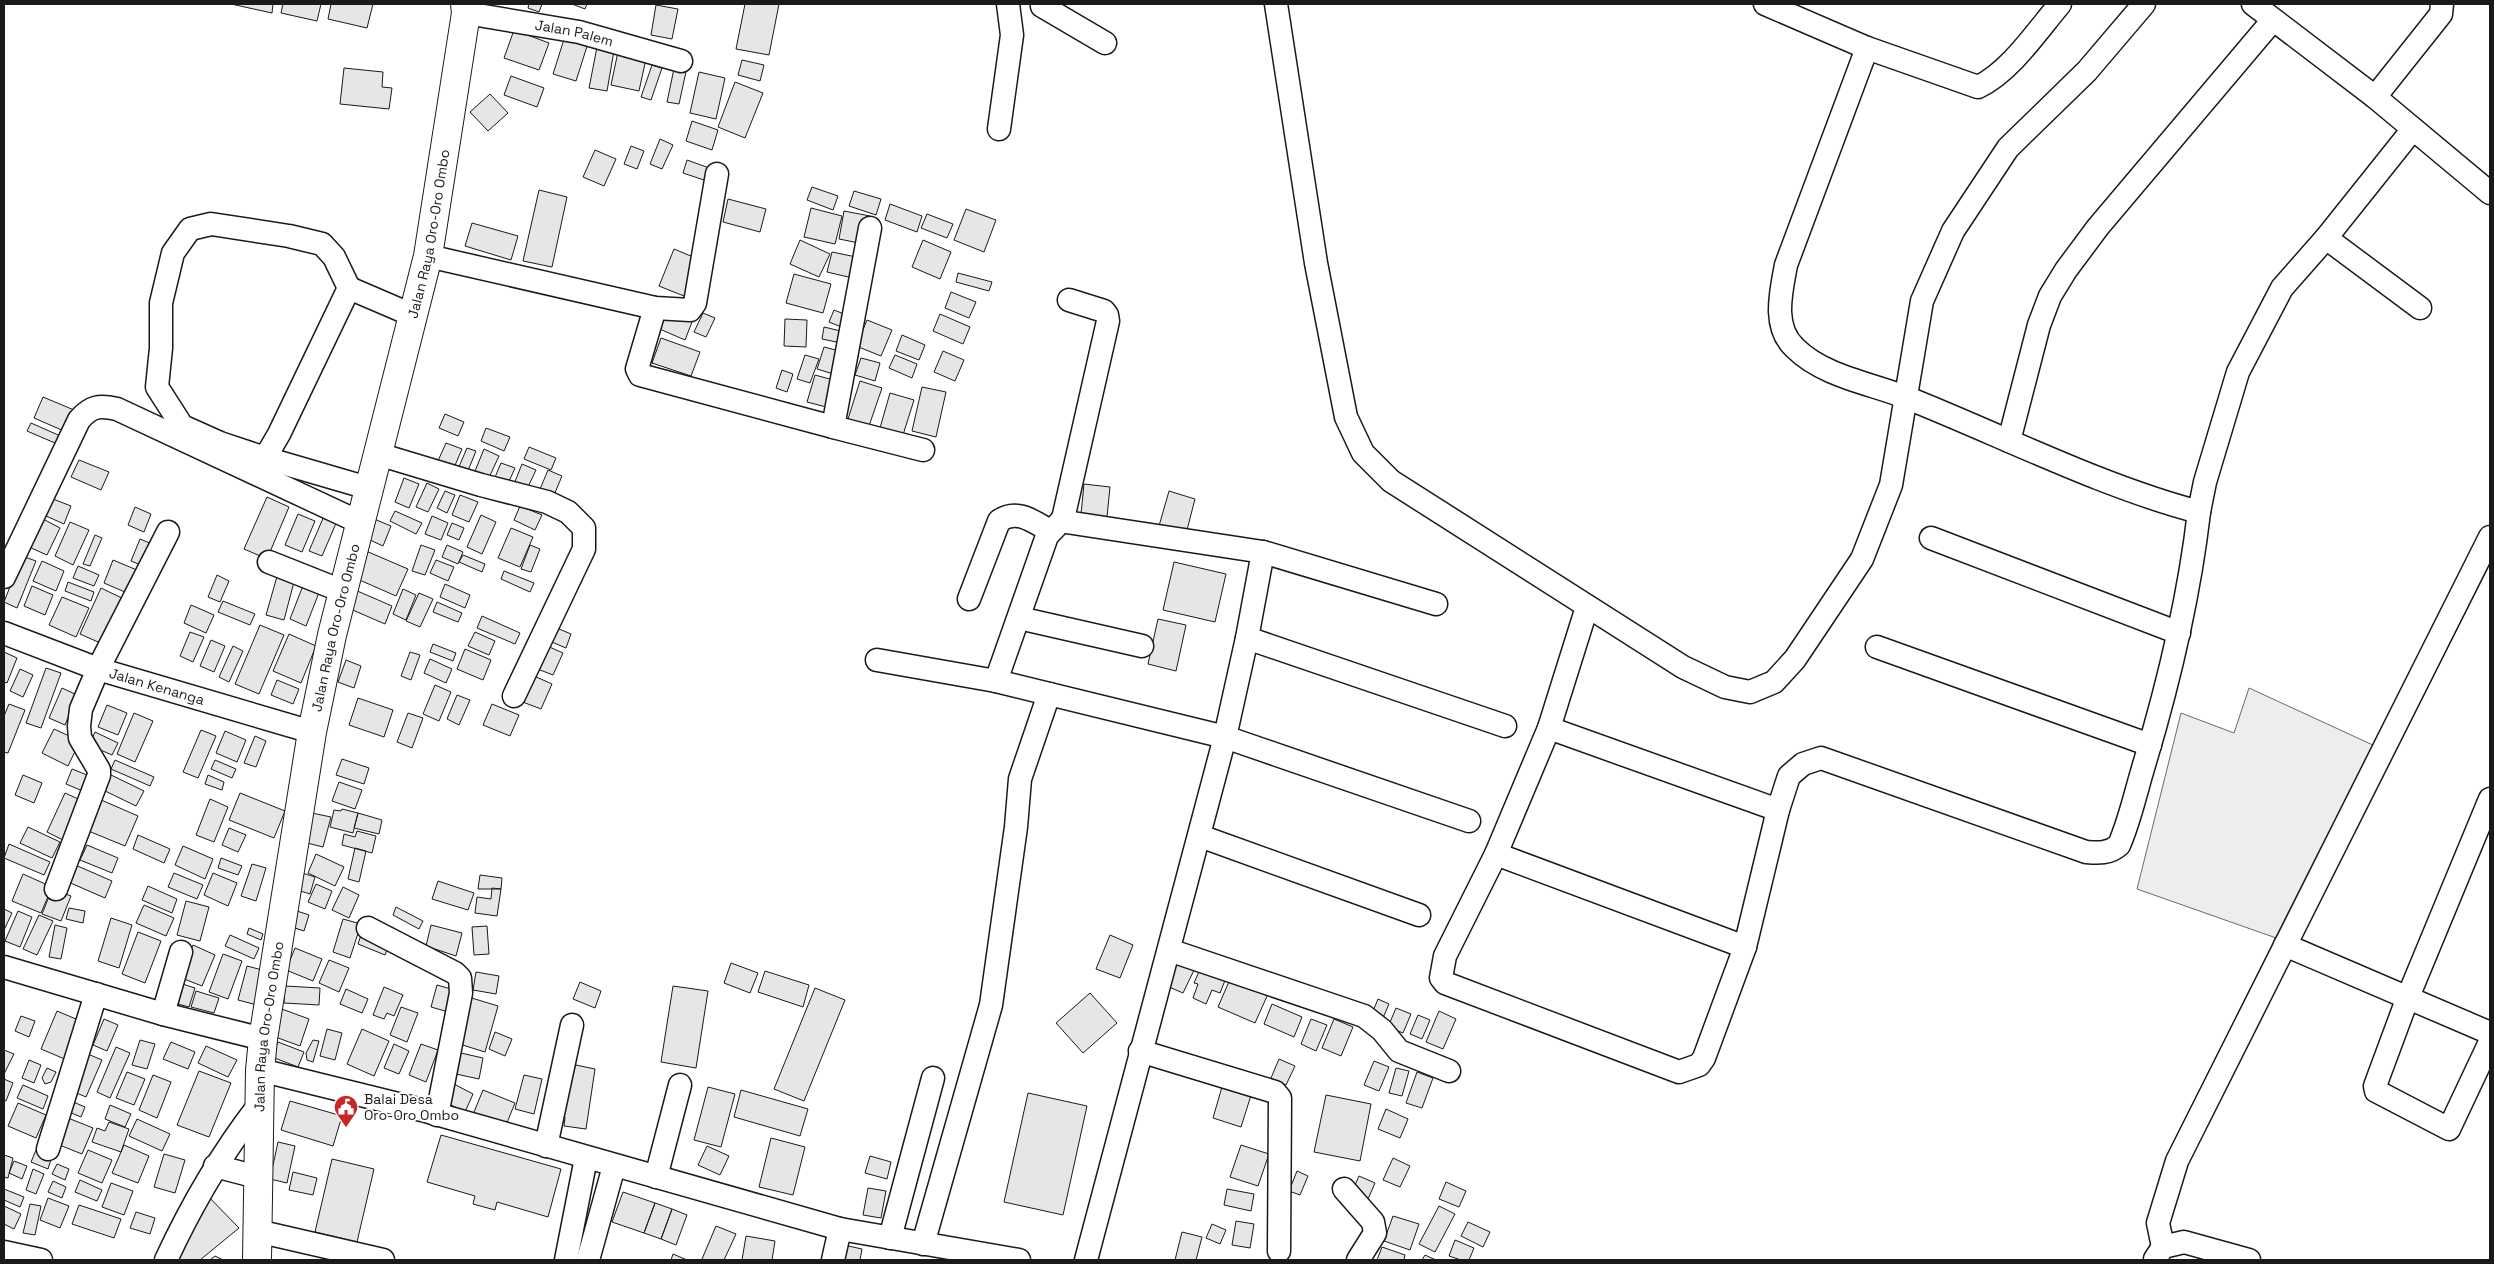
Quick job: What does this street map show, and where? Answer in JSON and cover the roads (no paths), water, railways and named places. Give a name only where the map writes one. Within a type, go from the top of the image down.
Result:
[{"type":"main road","name":"Jalan Raya Oro-Oro Ombo","points":[[257,1260],[257,1177],[260,1070],[263,1039],[312,732],[342,591],[428,256],[466,8]]},
{"type":"street","points":[[1276,4],[1316,263],[1342,398],[1346,417],[1363,452],[1391,482],[1682,667],[1725,688],[1750,692],[1774,682],[1795,659],[1862,559],[1891,485],[1922,301],[1953,231],[2008,148],[2087,71],[2144,4]]},
{"type":"street","points":[[1765,4],[1867,48],[1978,87],[1991,81],[2004,70],[2060,4]]},
{"type":"street","points":[[2253,4],[2375,97],[2490,193]]},
{"type":"street","points":[[2375,97],[2441,14],[2442,4]]},
{"type":"street","points":[[999,129],[1012,35],[1009,10],[1045,5],[1104,43]]},
{"type":"street","name":"Jalan Palem","points":[[466,8],[579,32],[681,61]]},
{"type":"street","points":[[2009,441],[2040,325],[2050,296],[2066,270],[2098,227],[2273,20]]},
{"type":"street","points":[[1867,48],[1786,265],[1780,296],[1781,325],[1793,348],[1818,366],[1905,397],[2009,441],[2146,495],[2199,512]]},
{"type":"street","points":[[1588,607],[1549,728],[1496,854],[1445,956],[1441,971],[1441,978],[1445,983],[1679,1072],[1699,1065],[1704,1058],[1745,947],[1778,810],[1789,776],[1803,764],[1821,758],[2086,852],[2100,854],[2113,851],[2122,838],[2150,745],[2179,633],[2193,565],[2199,512],[2205,482],[2238,372],[2282,288],[2326,238],[2413,129]]},
{"type":"street","points":[[428,256],[655,308],[690,310],[694,308],[717,174]]},
{"type":"street","points":[[368,488],[220,444],[182,426],[157,387],[161,348],[161,303],[173,253],[190,228],[211,224],[289,236],[322,244],[334,256],[349,288],[412,315]]},
{"type":"street","points":[[833,427],[870,228]]},
{"type":"street","points":[[2326,238],[2420,308]]},
{"type":"street","points":[[266,458],[280,434],[349,288]]},
{"type":"street","points":[[996,681],[1019,618],[1057,525],[1108,321],[1104,311],[1069,300]]},
{"type":"street","points":[[655,308],[637,369],[640,375],[923,450]]},
{"type":"street","points":[[4,577],[79,420],[88,410],[95,407],[117,409],[359,522]]},
{"type":"street","points":[[378,454],[481,485],[547,502],[568,512],[584,528],[584,549],[514,696]]},
{"type":"street","points":[[969,599],[999,521],[1012,514],[1057,525],[1066,522],[1264,552],[1436,604]]},
{"type":"street","points":[[56,889],[98,774],[98,770],[80,738],[78,726],[81,710],[98,669],[168,532]]},
{"type":"street","points":[[2159,1254],[2158,1223],[2178,1161],[2490,537]]},
{"type":"street","points":[[1931,538],[2179,633]]},
{"type":"street","points":[[1086,1260],[1225,737],[1264,552]]},
{"type":"street","points":[[268,562],[342,591]]},
{"type":"street","points":[[1019,618],[1142,646]]},
{"type":"street","name":"Jalan Kenanga","points":[[4,633],[98,669],[312,732]]},
{"type":"street","points":[[1247,638],[1505,726]]},
{"type":"street","points":[[1877,647],[2150,745]]},
{"type":"street","points":[[877,660],[996,681],[1225,737],[1469,821]]},
{"type":"street","points":[[924,1244],[991,1005],[1016,826],[1020,779],[1049,694]]},
{"type":"street","points":[[1549,728],[1778,810]]},
{"type":"street","points":[[2490,799],[2408,997],[2375,1086],[2379,1094],[2449,1129],[2490,1042]]},
{"type":"street","points":[[1200,836],[1419,915]]},
{"type":"street","points":[[1496,854],[1745,947]]},
{"type":"street","points":[[368,928],[455,973],[460,978],[461,993],[437,1115]]},
{"type":"street","points":[[2285,945],[2490,1033]]},
{"type":"street","points":[[1169,950],[1364,1016],[1382,1030],[1398,1051],[1449,1071]]},
{"type":"street","points":[[163,1014],[181,952]]},
{"type":"street","points":[[4,967],[163,1014],[263,1039]]},
{"type":"street","points":[[48,1149],[96,994]]},
{"type":"street","points":[[546,1146],[572,1025]]},
{"type":"street","points":[[1140,1051],[1275,1092],[1280,1098],[1279,1251]]},
{"type":"street","points":[[260,1070],[437,1115],[840,1229],[1019,1260]]},
{"type":"street","points":[[890,1238],[933,1078]]},
{"type":"street","points":[[656,1178],[680,1085]]},
{"type":"street","points":[[166,1260],[191,1207],[215,1166],[259,1105]]},
{"type":"street","points":[[566,1260],[586,1158]]},
{"type":"street","points":[[215,1166],[257,1177]]},
{"type":"street","points":[[588,1260],[614,1166]]},
{"type":"street","points":[[1344,1189],[1373,1222],[1375,1234],[1358,1260]]},
{"type":"street","points":[[833,1260],[840,1229]]},
{"type":"street","points":[[257,1231],[383,1260]]},
{"type":"street","points":[[2159,1254],[2175,1242],[2184,1242],[2249,1260]]},
{"type":"street","points":[[4,1252],[41,1260]]},
{"type":"place","name":"Balai Desa Oro-Oro Ombo","points":[[346,1128]]}]
